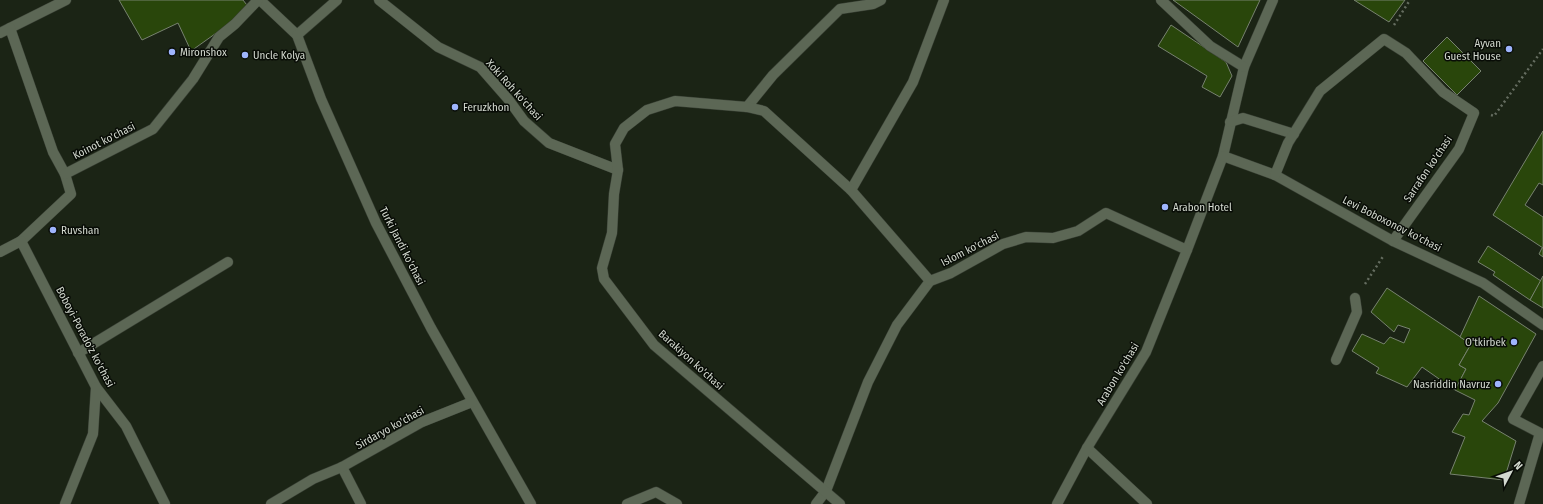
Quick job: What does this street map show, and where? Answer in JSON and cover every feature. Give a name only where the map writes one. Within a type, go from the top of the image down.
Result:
[{"type":"street","points":[[0,33],[66,0]]},
{"type":"street","name":"Koinot ko'chasi","points":[[10,28],[53,152],[64,174],[152,129],[193,79],[219,37],[235,24],[259,0]]},
{"type":"street","name":"Turki Jandi ko'chasi","points":[[259,0],[297,35],[321,99],[376,223],[472,402],[531,504]]},
{"type":"street","points":[[297,35],[337,0]]},
{"type":"street","name":"Xoki Roh ko'chasi","points":[[379,0],[438,47],[480,67],[508,98],[524,121],[549,143],[618,170]]},
{"type":"street","points":[[747,107],[773,75],[840,9],[873,4],[881,0]]},
{"type":"street","points":[[851,190],[913,82],[944,0]]},
{"type":"street","points":[[1161,0],[1210,46],[1244,67]]},
{"type":"street","name":"Arabon ko'chasi","points":[[1057,504],[1087,448],[1146,352],[1223,156],[1244,67],[1273,0]]},
{"type":"street","points":[[1275,176],[1288,144],[1320,91],[1363,58],[1384,39],[1406,52],[1443,92],[1474,113]]},
{"type":"street","name":"Barakiyon ko'chasi","points":[[840,504],[654,345],[604,279],[602,268],[612,233],[614,194],[618,170],[615,144],[624,128],[647,110],[675,101],[747,107],[764,111],[851,190],[930,281]]},
{"type":"street","name":"Sarrafon ko'chasi","points":[[1393,241],[1459,149],[1474,113]]},
{"type":"street","points":[[1230,122],[1243,118],[1294,134]]},
{"type":"street","name":"Levi Boboxonov ko'chasi","points":[[1223,156],[1275,176],[1393,241],[1483,283],[1543,325]]},
{"type":"street","points":[[0,252],[21,241],[71,194],[64,174]]},
{"type":"street","name":"Islom ko'chasi","points":[[930,281],[951,273],[1003,244],[1026,237],[1053,238],[1078,231],[1106,213],[1187,250]]},
{"type":"street","name":"Boboyi-Porado'z ko'chasi","points":[[21,241],[96,386],[126,426],[166,504]]},
{"type":"street","points":[[78,353],[228,262]]},
{"type":"street","points":[[816,504],[826,491],[868,382],[897,325],[930,281]]},
{"type":"street","points":[[1336,360],[1358,312],[1355,298]]},
{"type":"street","points":[[1519,504],[1540,433],[1513,419],[1543,366]]},
{"type":"street","points":[[65,504],[93,434],[96,386]]},
{"type":"street","name":"Sirdaryo ko'chasi","points":[[271,504],[313,479],[342,467],[422,422],[472,402]]},
{"type":"street","points":[[1087,448],[1147,504]]},
{"type":"street","points":[[342,467],[362,504]]},
{"type":"street","points":[[627,504],[656,492],[677,504]]},
{"type":"path","points":[[1384,39],[1410,0]]},
{"type":"path","points":[[1474,113],[1494,116],[1543,49]]},
{"type":"path","points":[[1355,298],[1393,241]]},
{"type":"building","points":[[119,0],[243,0],[250,9],[191,51],[178,23],[142,40]]},
{"type":"building","points":[[1173,0],[1260,0],[1238,47]]},
{"type":"building","points":[[1354,0],[1405,0],[1389,22]]},
{"type":"building","points":[[1171,25],[1226,62],[1232,76],[1220,97],[1202,87],[1207,76],[1158,46]]},
{"type":"building","points":[[1447,37],[1481,71],[1457,95],[1423,61]]},
{"type":"building","points":[[1543,131],[1543,185],[1539,183],[1525,205],[1543,217],[1543,248],[1493,215]]},
{"type":"building","points":[[1488,246],[1541,281],[1530,300],[1493,275],[1495,272],[1478,262]]},
{"type":"building","points":[[1543,248],[1543,257],[1539,254]]},
{"type":"building","points":[[1543,276],[1543,308],[1530,300]]},
{"type":"building","points":[[1387,288],[1471,344],[1459,365],[1466,369],[1455,390],[1422,367],[1407,387],[1376,373],[1379,368],[1352,351],[1362,334],[1384,344],[1390,337],[1404,343],[1410,329],[1398,325],[1394,332],[1371,312]]},
{"type":"building","points":[[1479,296],[1536,334],[1498,403],[1482,421],[1516,441],[1504,480],[1450,474],[1465,437],[1452,432],[1463,414],[1469,415],[1475,400],[1455,390],[1466,369],[1459,365],[1471,344],[1460,337]]},
{"type":"place","name":"Ayvan Guest House","points":[[1509,49]]},
{"type":"place","name":"Mironshox","points":[[172,52]]},
{"type":"place","name":"Uncle Kolya","points":[[245,55]]},
{"type":"place","name":"Feruzkhon","points":[[455,107]]},
{"type":"place","name":"Arabon Hotel","points":[[1165,207]]},
{"type":"place","name":"Ruvshan","points":[[53,230]]},
{"type":"place","name":"O'tkirbek","points":[[1514,342]]},
{"type":"place","name":"Nasriddin Navruz","points":[[1498,384]]}]
